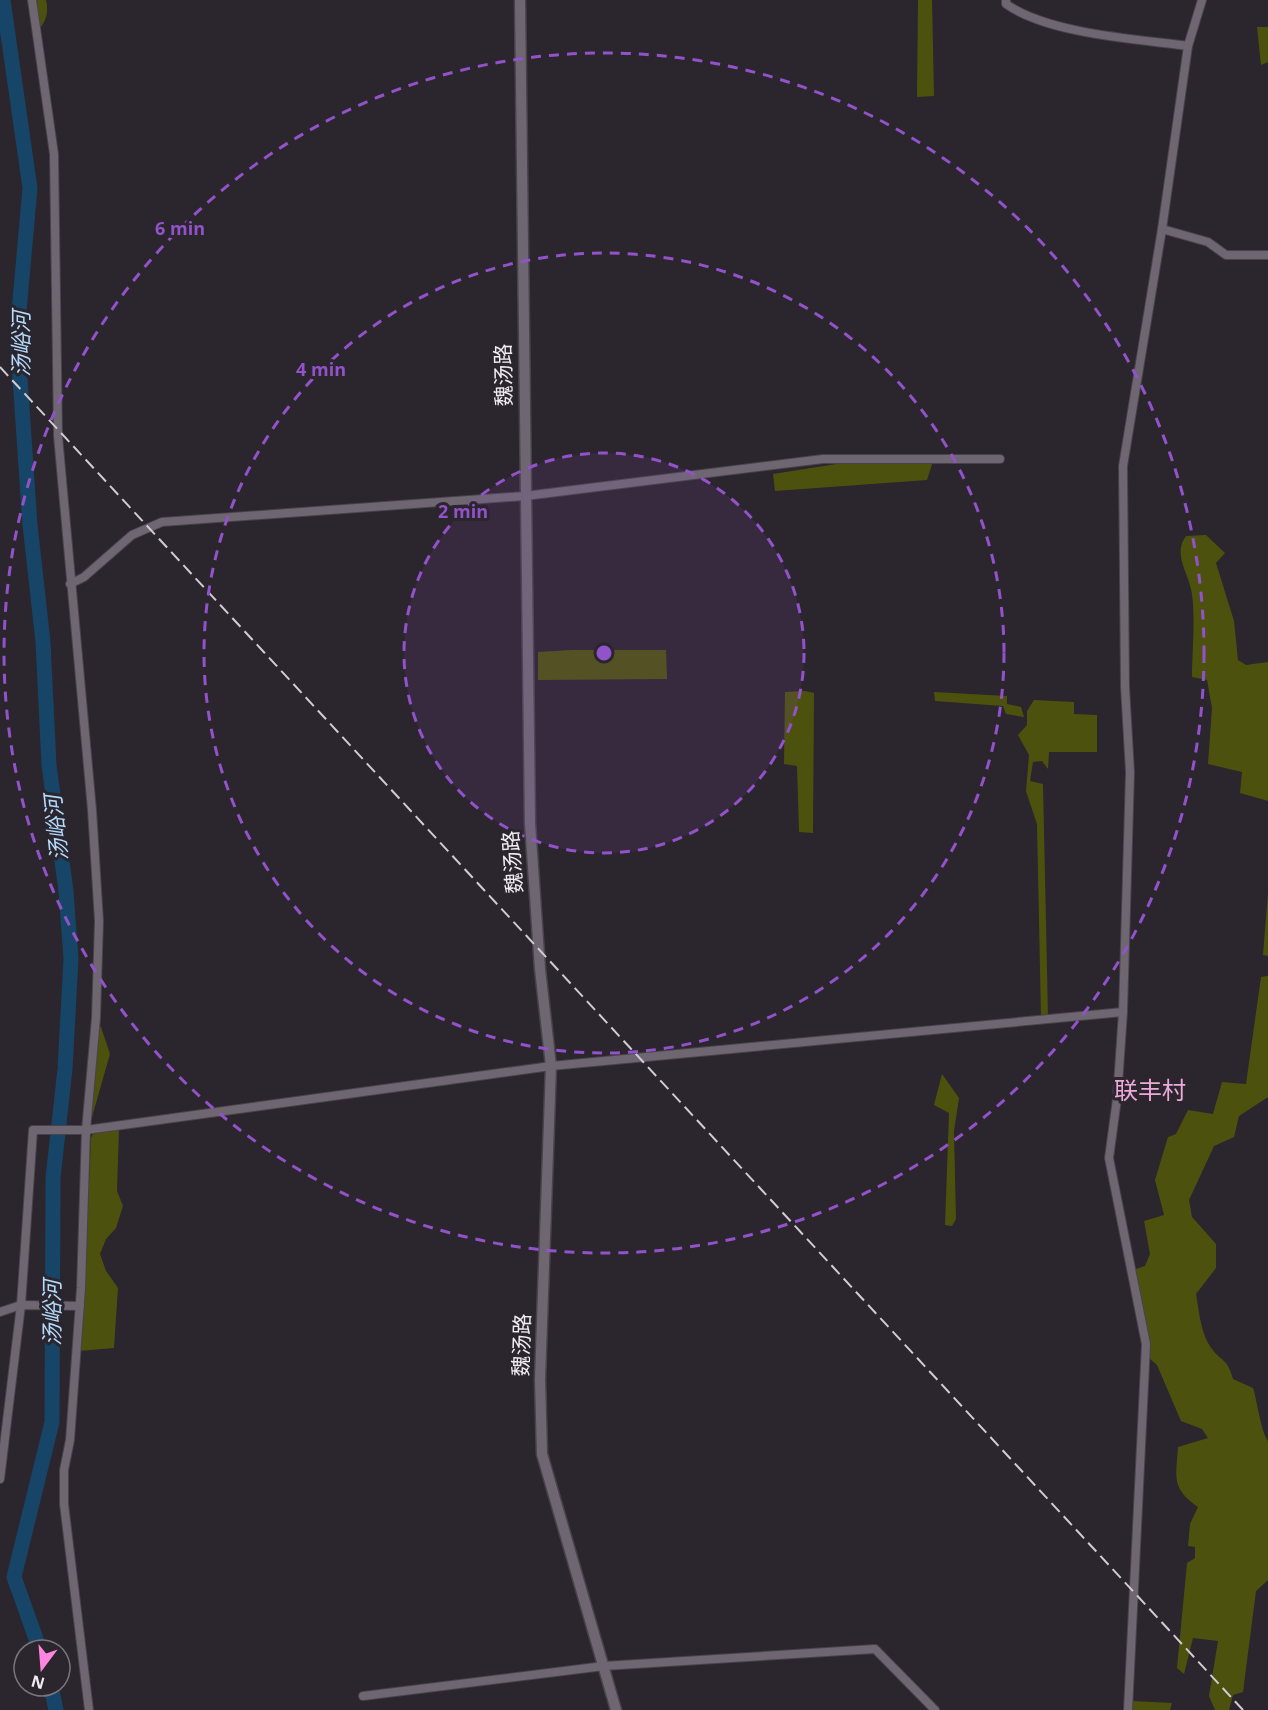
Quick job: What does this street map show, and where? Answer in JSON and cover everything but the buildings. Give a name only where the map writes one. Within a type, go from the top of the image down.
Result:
[{"type":"street","points":[[32,0],[54,154],[58,436],[92,810],[99,921],[96,1018],[86,1130],[80,1306],[70,1440],[64,1470],[64,1504],[89,1710]]},
{"type":"street","name":"魏汤路","points":[[520,0],[530,823],[540,969],[551,1066],[540,1379],[542,1454],[616,1710]]},
{"type":"street","points":[[1006,0],[1005,4],[1020,14],[1054,24],[1188,46]]},
{"type":"street","points":[[1128,1710],[1146,1344],[1109,1158],[1117,1098],[1123,1012],[1130,772],[1125,687],[1123,466],[1162,229],[1188,46],[1202,0]]},
{"type":"street","points":[[1162,229],[1208,242],[1226,255],[1268,255]]},
{"type":"street","points":[[70,584],[84,577],[132,535],[162,522],[525,496],[823,459],[1000,459]]},
{"type":"street","points":[[0,1479],[21,1305],[33,1130],[86,1130],[551,1066],[1123,1012]]},
{"type":"street","points":[[0,1312],[21,1305],[80,1306]]},
{"type":"street","points":[[363,1696],[604,1666],[875,1650],[935,1710]]},
{"type":"green space","points":[[37,0],[46,0],[47,9],[45,20],[39,30]]},
{"type":"green space","points":[[918,0],[932,0],[934,96],[917,97]]},
{"type":"green space","points":[[1257,27],[1268,27],[1268,62],[1261,65]]},
{"type":"green space","points":[[933,461],[927,480],[775,491],[773,474],[849,462]]},
{"type":"green space","points":[[1206,535],[1225,553],[1216,563],[1234,621],[1238,660],[1246,665],[1268,662],[1268,801],[1240,793],[1242,772],[1208,764],[1212,708],[1207,680],[1192,677],[1194,620],[1191,589],[1181,555],[1182,542],[1186,536]]},
{"type":"green space","points":[[666,650],[667,679],[538,680],[538,652]]},
{"type":"green space","points":[[785,692],[814,693],[813,833],[799,832],[797,766],[784,764]]},
{"type":"green space","points":[[934,692],[1007,696],[1007,704],[1021,707],[1024,717],[1006,714],[1003,706],[935,701]]},
{"type":"green space","points":[[1034,700],[1074,702],[1074,714],[1097,715],[1097,752],[1049,752],[1048,769],[1042,761],[1033,762],[1030,781],[1043,784],[1048,1016],[1041,1018],[1037,824],[1026,791],[1029,755],[1018,735],[1027,725],[1027,711]]},
{"type":"green space","points":[[1268,893],[1268,956],[1263,955]]},
{"type":"green space","points":[[1268,976],[1268,1097],[1239,1116],[1234,1137],[1214,1146],[1189,1200],[1192,1217],[1216,1244],[1216,1268],[1196,1294],[1203,1330],[1212,1349],[1227,1364],[1233,1379],[1253,1388],[1261,1423],[1268,1441],[1268,1580],[1256,1591],[1243,1692],[1233,1695],[1229,1710],[1215,1710],[1209,1696],[1218,1641],[1193,1638],[1184,1674],[1177,1668],[1187,1563],[1195,1558],[1195,1547],[1188,1546],[1190,1524],[1198,1507],[1183,1494],[1177,1482],[1178,1447],[1208,1438],[1202,1429],[1181,1421],[1157,1365],[1149,1358],[1133,1270],[1145,1266],[1150,1254],[1144,1221],[1164,1215],[1155,1180],[1168,1137],[1176,1134],[1188,1110],[1213,1114],[1222,1082],[1246,1084],[1261,977]]},
{"type":"green space","points":[[97,1024],[101,1027],[110,1054],[92,1117]]},
{"type":"green space","points":[[942,1074],[959,1098],[954,1131],[956,1219],[952,1226],[945,1225],[949,1113],[934,1105]]},
{"type":"green space","points":[[119,1129],[117,1191],[123,1206],[116,1228],[106,1239],[100,1254],[106,1271],[118,1288],[114,1348],[79,1351],[81,1323],[83,1323],[91,1138],[93,1134]]},
{"type":"green space","points":[[1132,1701],[1172,1703],[1170,1710],[1131,1710]]},
{"type":"waterway","name":"汤峪河","points":[[3,0],[30,188],[17,334],[30,525],[43,642],[49,765],[66,891],[71,959],[65,1069],[53,1178],[52,1422],[14,1577],[36,1638]]},
{"type":"waterway","name":"汤峪河","points":[[54,1698],[56,1710]]},
{"type":"railway","points":[[0,367],[1243,1710]]},
{"type":"district","name":"联丰村","points":[[1150,1091]]}]
